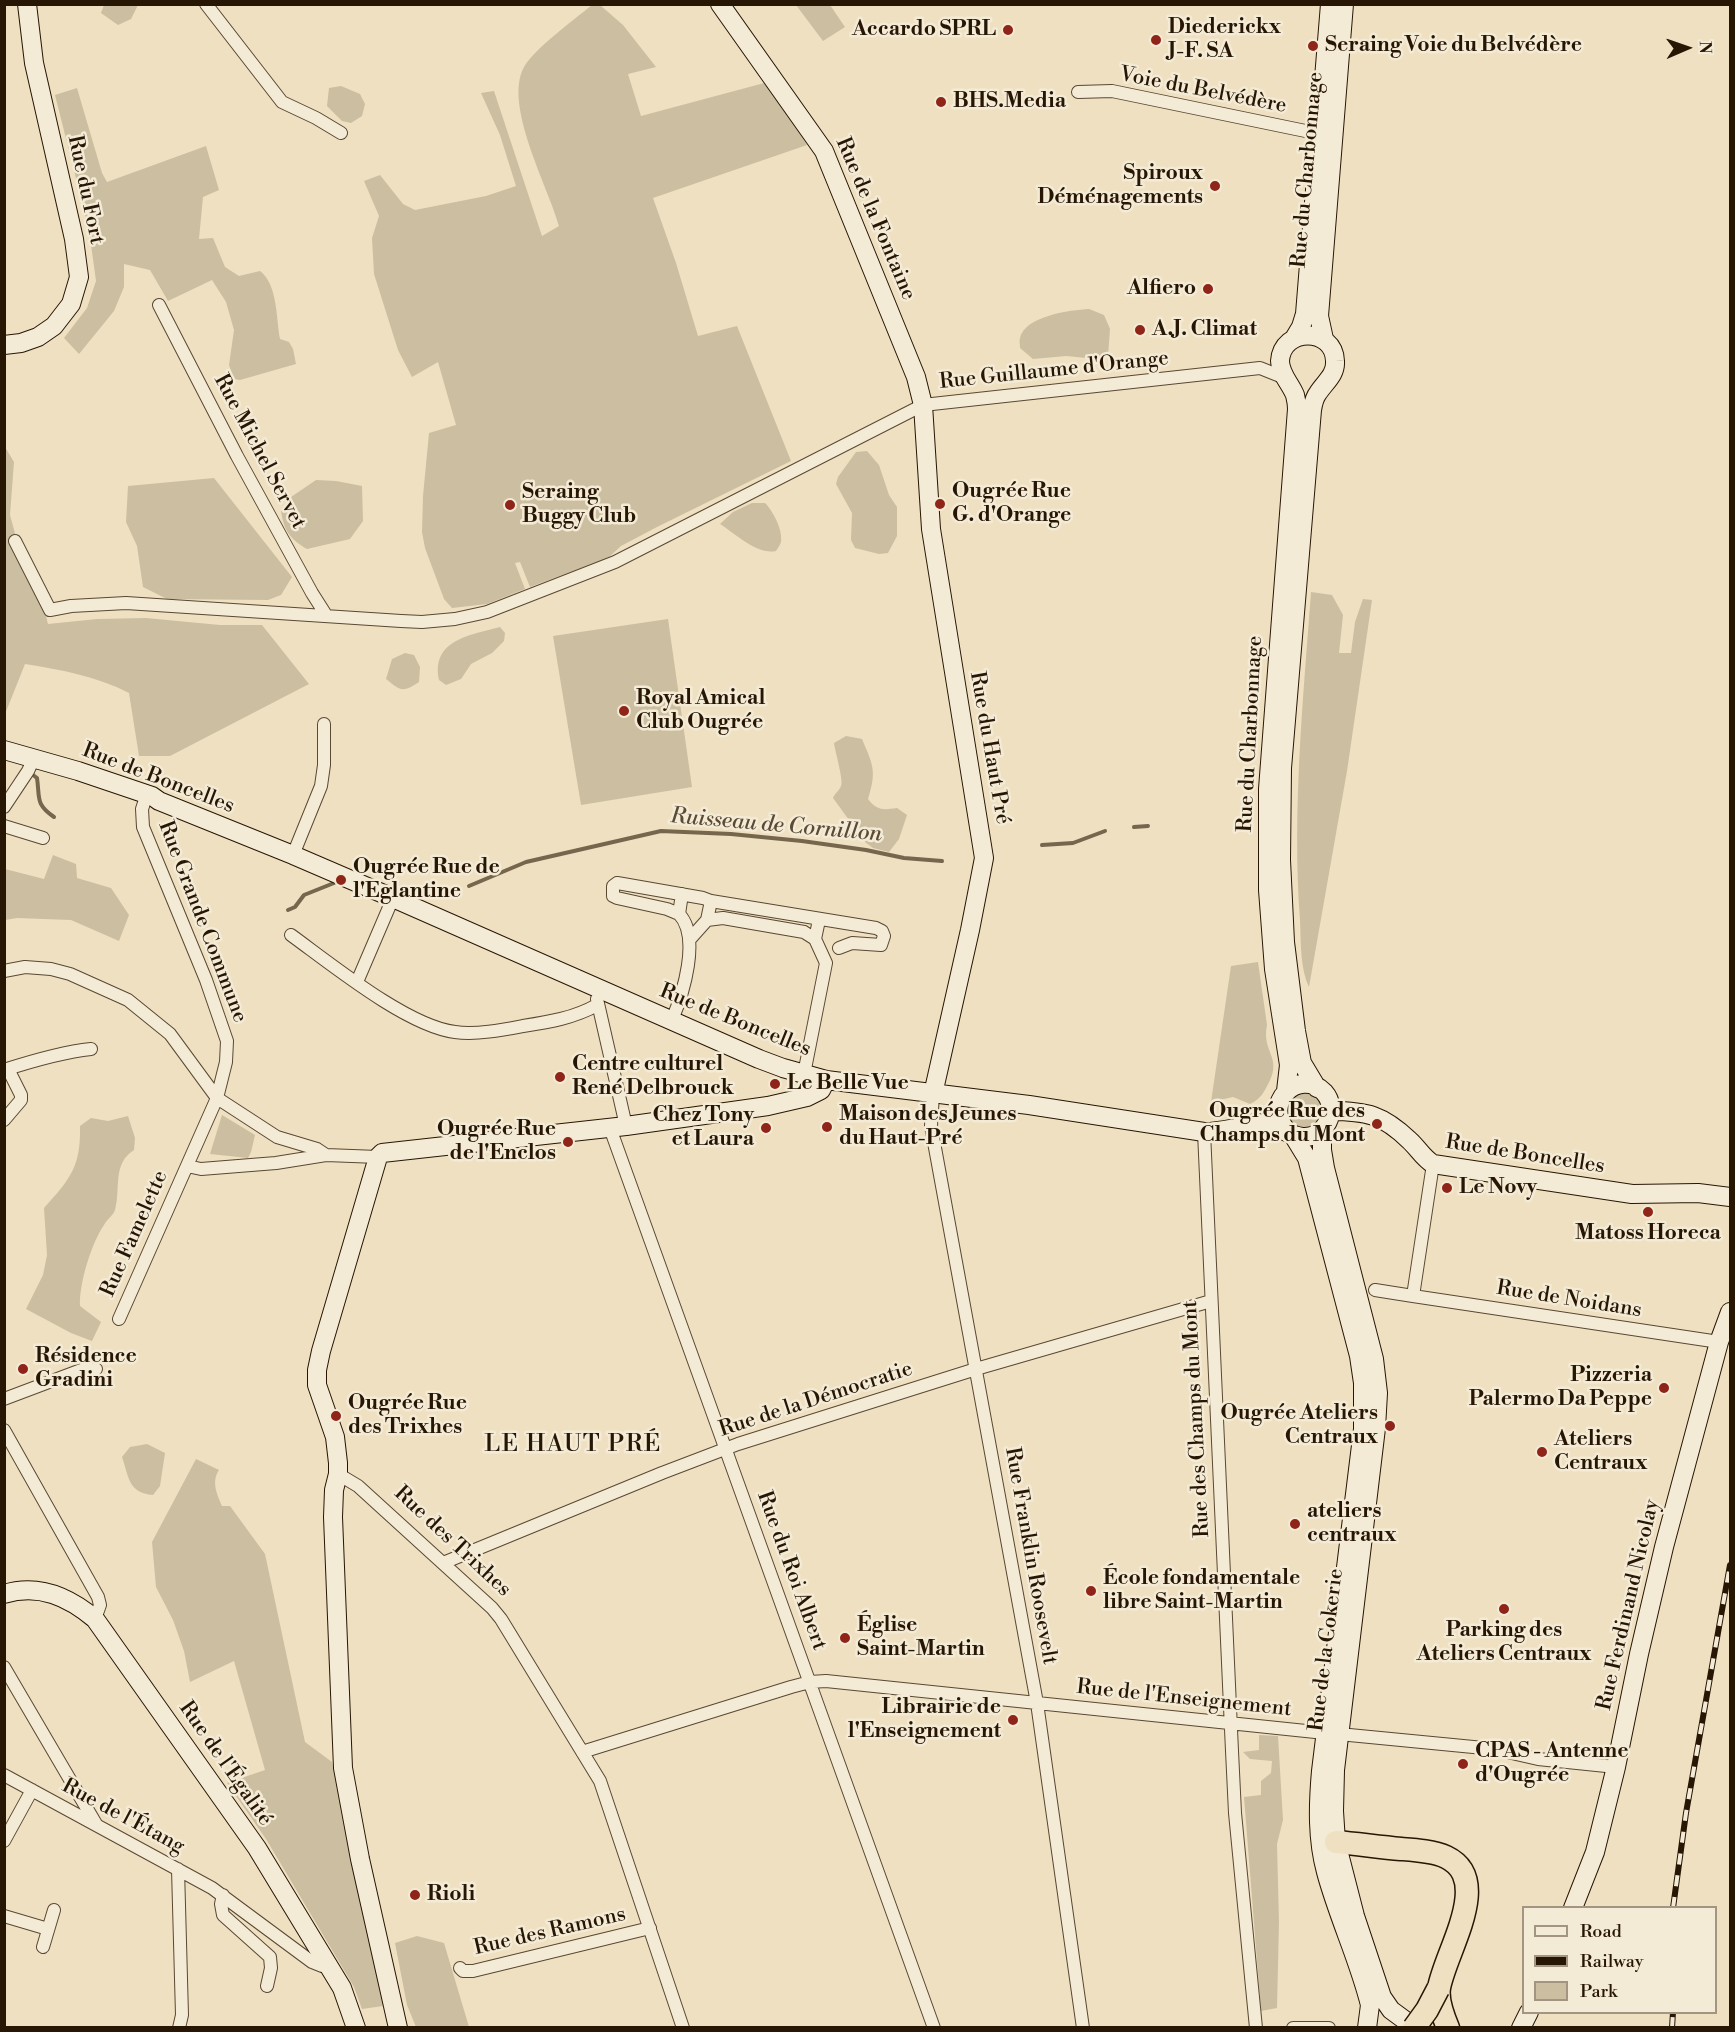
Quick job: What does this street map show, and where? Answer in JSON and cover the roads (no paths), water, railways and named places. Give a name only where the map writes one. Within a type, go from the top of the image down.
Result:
[{"type":"highway","points":[[1336,1842],[1430,1852],[1446,1857],[1457,1865],[1466,1881],[1468,1893],[1465,1908],[1438,1989],[1427,2010],[1412,2026]]},
{"type":"highway","points":[[1438,1989],[1442,2014],[1448,2028]]},
{"type":"main road","name":"Rue du Fort","points":[[4,345],[38,337],[54,327],[71,304],[79,277],[74,239],[34,63],[27,4]]},
{"type":"main road","name":"Rue de la Fontaine","points":[[720,4],[825,151],[916,376],[923,405]]},
{"type":"main road","name":"Rue du Charbonnage","points":[[1283,1097],[1289,1065],[1274,969],[1267,839],[1270,741],[1298,409],[1295,397],[1280,366],[1281,353],[1288,342],[1295,337],[1305,314],[1330,4]]},
{"type":"main road","name":"Rue du Charbonnage","points":[[1317,1088],[1302,1063],[1293,1010],[1282,905],[1282,768],[1312,411],[1317,394],[1332,375],[1336,361],[1324,339],[1319,315],[1344,4]]},
{"type":"main road","points":[[1295,337],[1310,334],[1324,339]]},
{"type":"main road","points":[[1286,379],[1299,388],[1308,390],[1325,384]]},
{"type":"main road","name":"Rue du Haut Pré","points":[[923,405],[931,529],[984,858],[968,942],[933,1094]]},
{"type":"main road","name":"Rue de Boncelles","points":[[4,750],[78,771],[147,795],[393,898],[759,1059],[804,1074],[826,1080],[1029,1105],[1204,1132],[1227,1130],[1258,1123],[1273,1126],[1299,1137],[1311,1136],[1322,1131]]},
{"type":"main road","points":[[398,2028],[360,1859],[344,1768],[333,1516],[334,1490],[338,1474],[335,1437],[317,1385],[321,1351],[380,1155],[618,1127],[785,1103],[815,1093],[824,1086],[826,1080]]},
{"type":"main road","points":[[1258,1123],[1283,1097],[1302,1084],[1317,1088],[1328,1098],[1331,1111],[1329,1121],[1322,1131]]},
{"type":"main road","points":[[1283,1097],[1279,1117],[1291,1133]]},
{"type":"main road","name":"Rue de Boncelles","points":[[1331,1111],[1370,1114],[1385,1120],[1409,1139],[1432,1164],[1632,1194],[1698,1193],[1731,1197]]},
{"type":"main road","name":"Rue de la Cokerie","points":[[1322,1131],[1325,1168],[1370,1342],[1378,1392],[1376,1428],[1332,1733],[1318,1809],[1322,1851],[1331,1888],[1367,1994],[1370,2013],[1369,2028]]},
{"type":"main road","name":"Rue de la Cokerie","points":[[1291,1133],[1301,1145],[1314,1181],[1364,1383],[1363,1429],[1332,1733],[1336,1842],[1355,1916],[1381,1994],[1391,2010],[1412,2026]]},
{"type":"main road","name":"Rue Ferdinand Nicolay","points":[[1574,1906],[1595,1852],[1664,1547],[1719,1342],[1731,1312]]},
{"type":"main road","name":"Rue de l'Égalité","points":[[4,1594],[25,1590],[47,1592],[70,1601],[95,1619],[257,1848],[346,1996],[356,2028]]},
{"type":"main road","points":[[1521,2028],[1528,2014]]},
{"type":"main road","points":[[1369,2028],[1384,2022],[1412,2026]]},
{"type":"street","points":[[206,4],[282,102],[341,133]]},
{"type":"street","name":"Voie du Belvédère","points":[[1078,92],[1112,91],[1320,134]]},
{"type":"street","name":"Rue Michel Servet","points":[[159,305],[237,456],[312,593],[327,615]]},
{"type":"street","name":"Rue Guillaume d'Orange","points":[[1260,368],[1281,353]]},
{"type":"street","name":"Rue Guillaume d'Orange","points":[[923,405],[1260,368],[1286,379]]},
{"type":"street","points":[[15,541],[50,610],[94,604],[126,603],[422,622],[455,619],[503,607],[634,553],[923,405]]},
{"type":"street","points":[[293,855],[321,786],[324,765],[324,724]]},
{"type":"street","points":[[4,807],[34,758]]},
{"type":"street","name":"Rue Grande Commune","points":[[147,795],[142,809],[143,827],[206,980],[227,1041],[226,1062],[217,1098],[188,1166]]},
{"type":"street","points":[[4,825],[43,838]]},
{"type":"street","points":[[672,1020],[682,993],[690,939],[684,921],[679,914],[667,909],[613,896],[613,886],[617,883],[819,920],[876,928],[882,931],[884,936],[883,941],[878,945],[852,943],[839,948]]},
{"type":"street","points":[[679,914],[682,894]]},
{"type":"street","points":[[357,982],[393,898]]},
{"type":"street","points":[[690,939],[707,920],[711,901]]},
{"type":"street","points":[[707,920],[723,918],[804,932],[815,939],[826,963]]},
{"type":"street","points":[[815,939],[819,920]]},
{"type":"street","points":[[804,1074],[826,963],[839,948],[846,923]]},
{"type":"street","points":[[291,935],[357,982],[423,1023],[456,1032],[509,1028],[555,1021],[580,1014],[597,1005]]},
{"type":"street","points":[[4,971],[25,966],[51,969],[70,974],[128,1000],[170,1034],[217,1098],[277,1137],[317,1149],[326,1155]]},
{"type":"street","name":"Rue du Roi Albert","points":[[595,986],[618,1127],[726,1448],[934,2028]]},
{"type":"street","points":[[4,1120],[21,1100],[21,1095],[6,1069],[92,1049]]},
{"type":"street","name":"Rue Franklin Roosevelt","points":[[933,1094],[931,1126],[1037,1703],[1083,2028]]},
{"type":"street","name":"Rue des Champs du Mont","points":[[1204,1132],[1236,1813],[1256,2028]]},
{"type":"street","points":[[188,1166],[201,1169],[284,1162],[326,1155],[380,1155]]},
{"type":"street","points":[[1413,1296],[1432,1164]]},
{"type":"street","name":"Rue Famelette","points":[[119,1319],[188,1166]]},
{"type":"street","name":"Rue de Noidans","points":[[1375,1290],[1719,1342]]},
{"type":"street","name":"Rue de la Démocratie","points":[[443,1563],[726,1448],[976,1370],[1211,1301]]},
{"type":"street","points":[[4,1399],[81,1370],[96,1369]]},
{"type":"street","points":[[4,1430],[98,1597],[100,1605],[95,1619]]},
{"type":"street","name":"Rue des Trixhes","points":[[338,1474],[358,1486],[492,1608],[501,1619],[600,1781],[683,2028]]},
{"type":"street","points":[[4,1667],[96,1825]]},
{"type":"street","name":"Rue de l'Enseignement","points":[[582,1752],[810,1682],[826,1681],[1494,1749],[1538,1759],[1616,1767]]},
{"type":"street","name":"Rue de l'Étang","points":[[4,1775],[223,1895],[312,1962],[322,1966],[327,1964]]},
{"type":"street","points":[[4,1840],[32,1790]]},
{"type":"street","points":[[178,1869],[182,2007],[179,2028]]},
{"type":"street","points":[[223,1895],[221,1908],[223,1915],[270,1957],[271,1968],[267,1986]]},
{"type":"street","points":[[43,1947],[54,1910]]},
{"type":"street","points":[[4,1916],[48,1929]]},
{"type":"street","name":"Rue des Ramons","points":[[460,1968],[463,1971],[473,1971],[650,1929]]},
{"type":"street","points":[[1293,2028],[1318,2026],[1329,2028]]},
{"type":"waterway","name":"Ruisseau de Cornillon","points":[[33,775],[37,778],[41,804],[54,817]]},
{"type":"waterway","name":"Ruisseau de Cornillon","points":[[1134,827],[1148,826]]},
{"type":"waterway","name":"Ruisseau de Cornillon","points":[[469,886],[526,862],[661,831],[731,834],[802,841],[904,858],[942,861]]},
{"type":"waterway","name":"Ruisseau de Cornillon","points":[[1042,845],[1073,843],[1105,831]]},
{"type":"waterway","name":"Ruisseau de Cornillon","points":[[288,910],[295,907],[304,895],[334,883]]},
{"type":"railway","points":[[1673,1906],[1686,1813],[1730,1565]]},
{"type":"railway","points":[[1672,2028],[1673,2014]]},
{"type":"place","name":"Accardo SPRL","points":[[1008,30]]},
{"type":"place","name":"Diederickx J-F. SA","points":[[1156,40]]},
{"type":"place","name":"Seraing Voie du Belvédère","points":[[1313,46]]},
{"type":"place","name":"BHS.Media","points":[[941,102]]},
{"type":"place","name":"Spiroux Déménagements","points":[[1215,186]]},
{"type":"place","name":"Alfiero","points":[[1208,289]]},
{"type":"place","name":"A.J. Climat","points":[[1140,330]]},
{"type":"place","name":"Ougrée Rue G. d'Orange","points":[[940,504]]},
{"type":"place","name":"Seraing Buggy Club","points":[[510,505]]},
{"type":"place","name":"Royal Amical Club Ougrée","points":[[624,711]]},
{"type":"place","name":"Ougrée Rue de l'Eglantine","points":[[341,880]]},
{"type":"place","name":"Centre culturel René Delbrouck","points":[[560,1077]]},
{"type":"place","name":"Le Belle Vue","points":[[775,1084]]},
{"type":"place","name":"Ougrée Rue des Champs du Mont","points":[[1377,1124]]},
{"type":"place","name":"Maison des Jeunes du Haut-Pré","points":[[827,1127]]},
{"type":"place","name":"Chez Tony et Laura","points":[[766,1128]]},
{"type":"place","name":"Ougrée Rue de l'Enclos","points":[[568,1142]]},
{"type":"place","name":"Le Novy","points":[[1447,1188]]},
{"type":"place","name":"Matoss Horeca","points":[[1648,1212]]},
{"type":"place","name":"Résidence Gradini","points":[[23,1369]]},
{"type":"place","name":"Pizzeria Palermo Da Peppe","points":[[1664,1388]]},
{"type":"place","name":"Ougrée Rue des Trixhes","points":[[336,1416]]},
{"type":"place","name":"Ougrée Ateliers Centraux","points":[[1390,1426]]},
{"type":"place","name":"Ateliers Centraux","points":[[1542,1452]]},
{"type":"place","name":"ateliers centraux","points":[[1295,1524]]},
{"type":"place","name":"École fondamentale libre Saint-Martin","points":[[1091,1591]]},
{"type":"place","name":"Parking des Ateliers Centraux","points":[[1504,1609]]},
{"type":"place","name":"Église Saint-Martin","points":[[845,1638]]},
{"type":"place","name":"Librairie de l'Enseignement","points":[[1013,1720]]},
{"type":"place","name":"CPAS - Antenne d'Ougrée","points":[[1463,1764]]},
{"type":"place","name":"Rioli","points":[[415,1895]]},
{"type":"district","name":"LE HAUT PRÉ","points":[[573,1445]]}]
